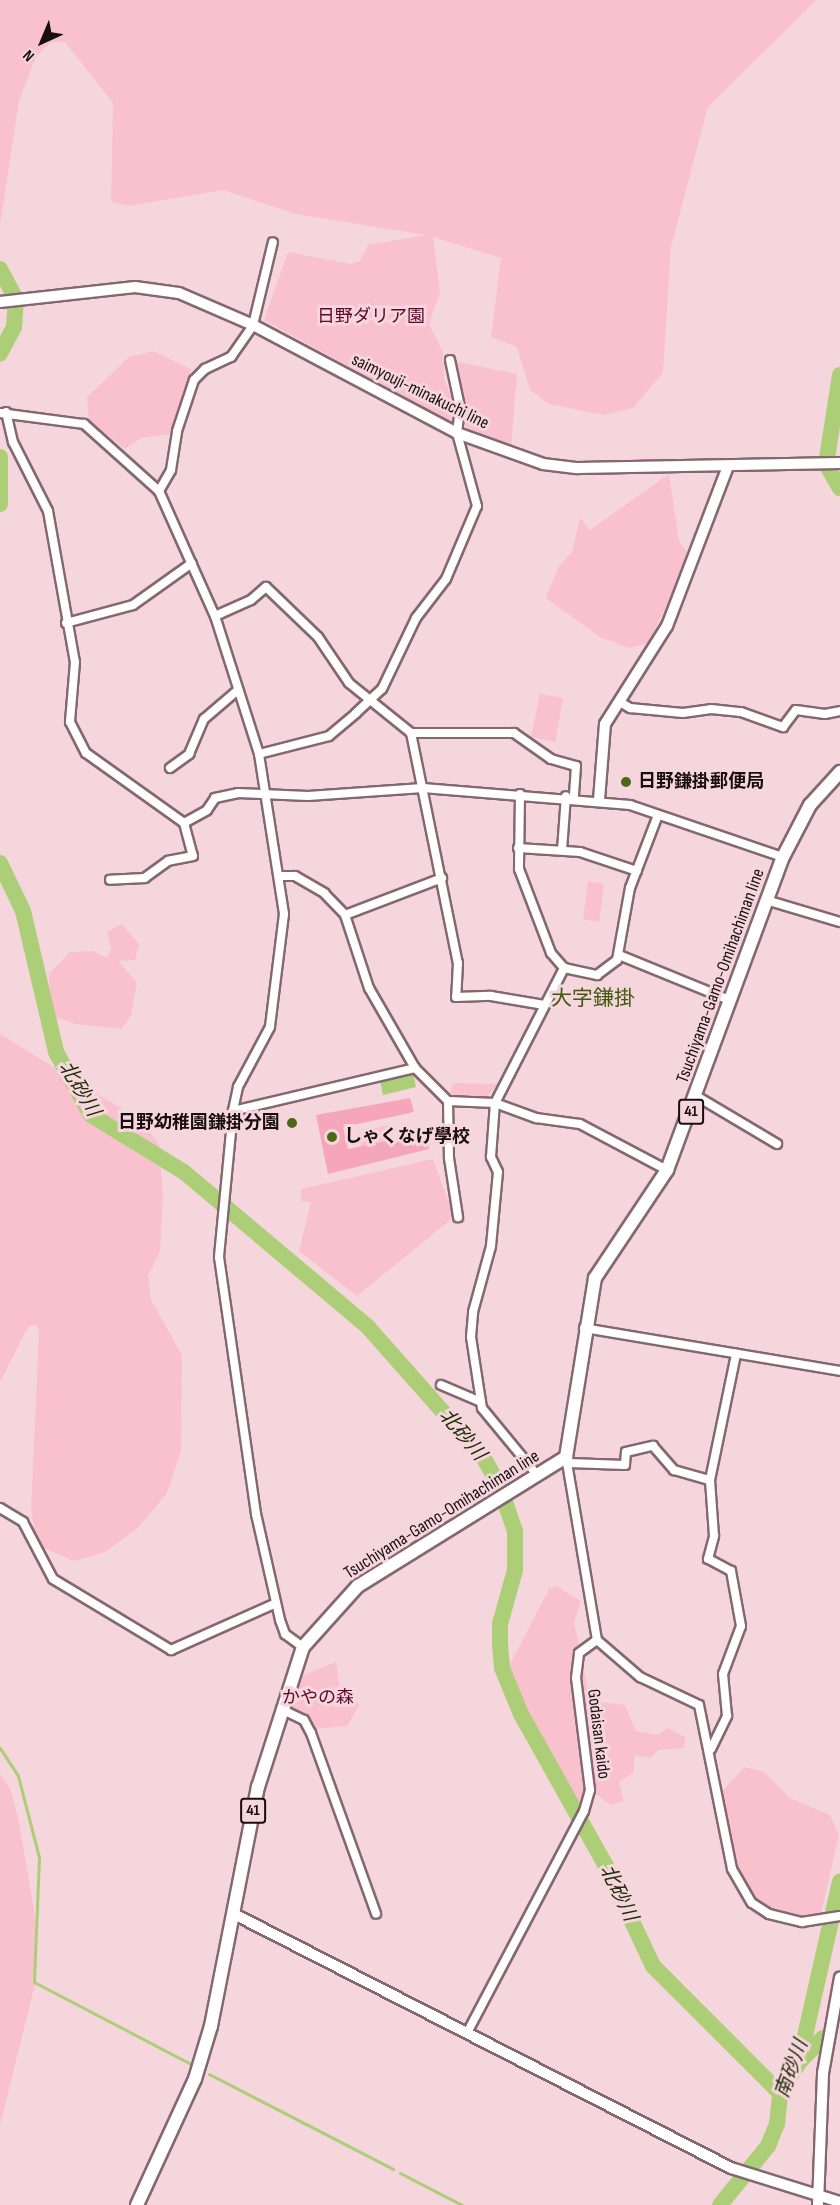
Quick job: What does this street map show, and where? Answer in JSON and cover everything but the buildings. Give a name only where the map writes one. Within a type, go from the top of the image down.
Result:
[{"type":"main road","name":"Tsuchiyama-Gamo-Omihachiman line","points":[[137,2205],[195,2079],[234,1914],[258,1787],[281,1709],[303,1647],[358,1586],[567,1460],[584,1328],[595,1278],[667,1170],[698,1096],[729,1000],[783,856],[810,805],[840,772]]},
{"type":"street","points":[[159,491],[171,470],[194,380],[205,369],[231,357],[254,325],[273,242]]},
{"type":"street","name":"saimyouji-minakuchi line","points":[[0,302],[135,287],[188,296],[254,325],[456,433],[543,464],[578,468],[839,463]]},
{"type":"street","points":[[259,754],[329,736],[369,702],[382,689],[416,618],[440,592],[473,522],[477,506],[456,433],[460,407],[450,360]]},
{"type":"street","points":[[110,880],[145,878],[168,861],[193,856],[184,824],[86,753],[68,711],[75,662],[66,623],[48,511],[13,442],[3,413],[84,424],[159,491],[214,616],[259,754],[281,876],[284,914],[276,1004],[270,1027],[238,1087],[233,1111],[221,1219],[223,1296],[256,1514],[276,1603],[285,1634],[303,1647]]},
{"type":"street","points":[[599,800],[602,736],[620,702],[644,669],[680,597],[728,466]]},
{"type":"street","points":[[66,623],[133,606],[192,563]]},
{"type":"street","points":[[214,616],[251,600],[266,587],[318,637],[349,683],[369,702],[411,733],[513,733],[551,759],[576,766],[562,850]]},
{"type":"street","points":[[170,768],[189,754],[204,719],[238,690]]},
{"type":"street","points":[[620,702],[630,708],[683,713],[711,709],[741,712],[783,727],[796,710],[825,714],[840,711]]},
{"type":"street","points":[[411,733],[458,963],[456,997],[491,996],[544,1005]]},
{"type":"street","points":[[184,824],[207,810],[215,798],[423,788],[599,800],[658,814],[783,856]]},
{"type":"street","points":[[520,794],[519,869],[540,913],[551,953],[564,968],[597,975],[619,955],[637,871],[658,814]]},
{"type":"street","points":[[518,848],[562,850],[609,858],[637,871]]},
{"type":"street","points":[[281,876],[296,876],[324,893],[345,915],[369,988],[415,1068],[448,1101],[495,1103],[536,1118],[590,1127],[667,1170]]},
{"type":"street","points":[[345,915],[442,878]]},
{"type":"street","points":[[766,900],[840,922]]},
{"type":"street","points":[[619,955],[729,1000]]},
{"type":"street","points":[[538,1476],[490,1421],[481,1402],[471,1337],[473,1312],[491,1246],[498,1172],[491,1157],[495,1103],[564,968]]},
{"type":"street","points":[[233,1111],[415,1068]]},
{"type":"street","points":[[698,1096],[777,1143]]},
{"type":"street","points":[[448,1101],[449,1158],[458,1217]]},
{"type":"street","points":[[584,1328],[840,1371]]},
{"type":"street","points":[[711,1749],[727,1716],[723,1674],[741,1626],[731,1571],[708,1559],[714,1536],[710,1480],[736,1354]]},
{"type":"street","points":[[441,1385],[481,1402]]},
{"type":"street","points":[[710,1480],[674,1470],[652,1446],[626,1452],[625,1465],[567,1460],[597,1640],[640,1677],[699,1705],[711,1749],[738,1886],[752,1903],[770,1914],[819,1921],[840,1916]]},
{"type":"street","points":[[0,1508],[23,1522],[53,1579],[171,1650],[276,1603]]},
{"type":"street","name":"Godaisan kaido","points":[[467,2033],[584,1811],[590,1790],[576,1678],[579,1653],[597,1640]]},
{"type":"street","points":[[281,1709],[304,1720],[311,1732],[376,1914]]},
{"type":"street","points":[[234,1914],[731,2168],[818,2202],[840,2202]]},
{"type":"street","points":[[818,2202],[823,2073],[840,1978]]},
{"type":"green space","name":"日野ダリア園","points":[[0,0],[816,0],[708,107],[671,247],[663,373],[633,408],[604,415],[549,404],[530,390],[517,347],[491,337],[501,258],[433,237],[440,292],[429,324],[443,352],[444,378],[454,405],[452,423],[264,320],[288,252],[351,264],[360,261],[368,245],[426,235],[296,214],[223,190],[129,206],[111,202],[113,103],[65,42],[51,42],[36,57],[19,101],[0,225]]},
{"type":"green space","points":[[153,351],[191,369],[173,434],[141,438],[125,449],[89,420],[87,397],[129,357]]},
{"type":"green space","points":[[453,361],[517,374],[511,447],[467,432]]},
{"type":"green space","points":[[669,474],[679,541],[689,556],[649,643],[629,648],[600,637],[546,598],[559,566],[572,552],[580,518],[590,530]]},
{"type":"green space","points":[[540,694],[563,698],[555,742],[531,737]]},
{"type":"green space","points":[[588,881],[604,884],[599,922],[583,919]]},
{"type":"green space","points":[[122,924],[139,944],[135,960],[118,961],[137,982],[131,1015],[122,1029],[76,1024],[51,1016],[49,974],[70,952],[93,951],[107,958],[111,949],[107,932]]},
{"type":"green space","points":[[0,1034],[143,1122],[159,1145],[163,1195],[160,1252],[148,1275],[151,1300],[182,1355],[181,1450],[167,1493],[138,1528],[105,1552],[74,1561],[42,1547],[35,1536],[31,1507],[39,1331],[36,1324],[28,1327],[0,1382]]},
{"type":"green space","points":[[453,1083],[498,1085],[484,1099],[459,1099],[450,1092]]},
{"type":"green space","points":[[389,1125],[392,1140],[361,1147],[358,1132]]},
{"type":"green space","points":[[433,1159],[454,1217],[357,1296],[299,1251],[311,1202],[301,1201],[301,1189]]},
{"type":"green space","points":[[556,1586],[581,1601],[574,1622],[589,1694],[601,1702],[625,1705],[636,1731],[658,1735],[667,1728],[685,1737],[684,1748],[658,1750],[650,1758],[635,1755],[633,1773],[619,1782],[624,1801],[610,1805],[594,1792],[578,1802],[529,1723],[506,1672],[549,1589]]},
{"type":"green space","name":"かやの森","points":[[336,1662],[340,1689],[353,1694],[359,1705],[347,1726],[315,1729],[290,1712],[295,1679]]},
{"type":"green space","points":[[744,1767],[764,1772],[790,1798],[830,1815],[839,1835],[821,1913],[798,1917],[767,1908],[739,1882],[721,1793]]},
{"type":"green space","points":[[0,1774],[10,1788],[19,1822],[35,1916],[36,1980],[0,2125]]},
{"type":"shaded area","points":[[413,1074],[416,1087],[383,1095],[380,1081]]},
{"type":"waterway","name":"北砂川","points":[[0,269],[16,299],[14,327],[0,353]]},
{"type":"waterway","name":"南砂川","points":[[840,375],[826,464],[840,488]]},
{"type":"waterway","name":"北砂川","points":[[0,457],[0,504]]},
{"type":"waterway","name":"北砂川","points":[[0,863],[23,911],[56,1052],[91,1115],[184,1172],[367,1326],[483,1457],[499,1485],[515,1531],[515,1570],[500,1624],[500,1645],[502,1668],[521,1714],[605,1864],[653,1966],[780,2093]]},
{"type":"waterway","points":[[0,1748],[18,1776],[39,1857],[34,1982],[191,2064]]},
{"type":"waterway","name":"南砂川","points":[[720,2205],[768,2146],[777,2124],[780,2093],[799,2062],[840,1882]]},
{"type":"waterway","points":[[799,2062],[823,2038]]},
{"type":"waterway","points":[[209,2074],[393,2169]]},
{"type":"waterway","points":[[400,2173],[462,2205]]},
{"type":"place","name":"日野鎌掛郵便局","points":[[626,782]]},
{"type":"place","name":"日野幼稚園鎌掛分園","points":[[292,1123]]},
{"type":"place","name":"しゃくなげ學校","points":[[332,1137]]},
{"type":"district","name":"大字鎌掛","points":[[593,999]]}]
